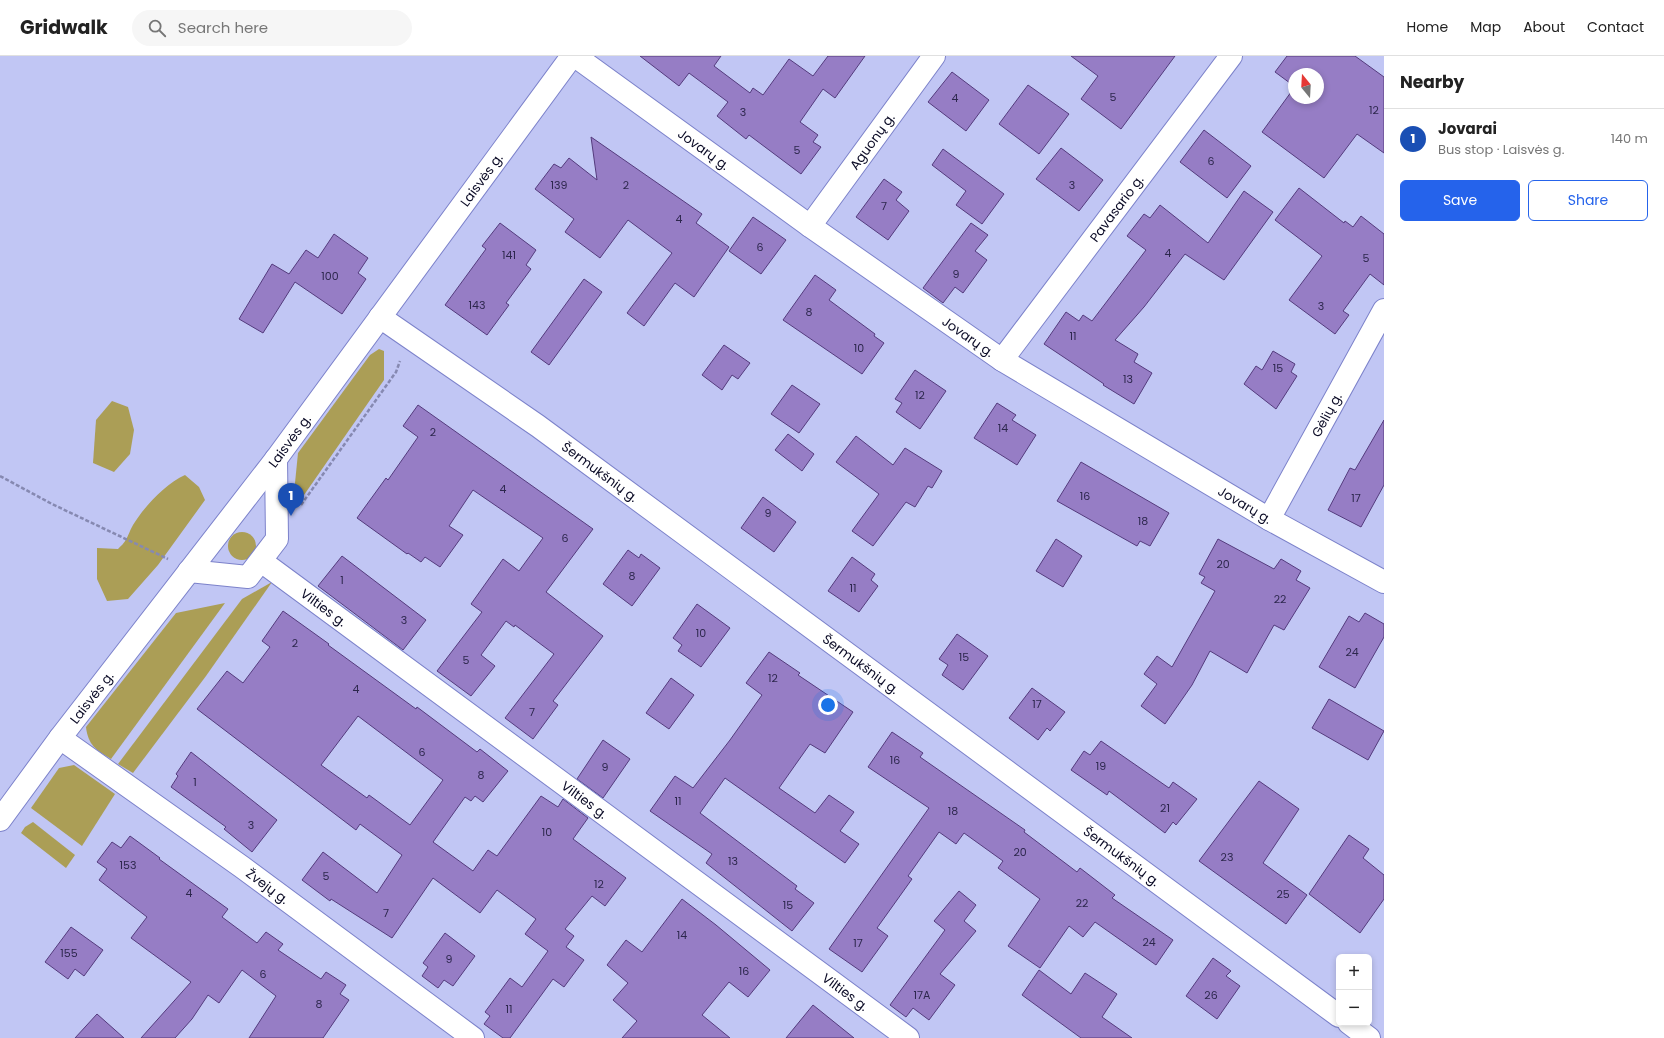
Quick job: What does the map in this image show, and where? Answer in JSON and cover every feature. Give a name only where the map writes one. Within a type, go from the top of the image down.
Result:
[{"type":"street","name":"Laisvės g.","points":[[0,820],[60,738],[276,459],[572,56]]},
{"type":"street","name":"Jovarų g.","points":[[575,56],[810,226],[1002,360],[1269,519],[1384,582]]},
{"type":"street","name":"Aguonų g.","points":[[810,226],[934,56]]},
{"type":"street","name":"Pavasario g.","points":[[1002,360],[1231,56]]},
{"type":"street","name":"Gėlių g.","points":[[1269,519],[1384,310]]},
{"type":"street","name":"Šermukšnių g.","points":[[380,317],[551,435],[1336,1014]]},
{"type":"street","points":[[189,571],[248,577],[261,561],[277,539],[276,459]]},
{"type":"street","name":"Vilties g.","points":[[261,561],[908,1038]]},
{"type":"street","name":"Žvejų g.","points":[[60,738],[242,867],[473,1038]]},
{"type":"street","points":[[1353,1026],[1369,1038]]},
{"type":"path","points":[[300,507],[396,372],[410,337]]},
{"type":"path","points":[[0,476],[52,504],[158,554],[189,571]]},
{"type":"shaded area","points":[[379,349],[384,351],[384,380],[304,495],[294,493],[298,453],[370,355]]},
{"type":"shaded area","points":[[112,401],[128,407],[134,430],[130,454],[114,472],[93,463],[96,420]]},
{"type":"shaded area","points":[[185,475],[199,487],[205,500],[158,565],[128,599],[107,601],[97,579],[97,548],[118,549],[126,540],[133,525],[149,504],[170,484]]},
{"type":"shaded area","points":[[242,532],[252,536],[256,546],[252,556],[242,560],[232,556],[228,546],[232,536]]},
{"type":"shaded area","points":[[272,582],[206,676],[133,773],[118,764],[242,599]]},
{"type":"shaded area","points":[[225,603],[111,759],[97,750],[91,743],[86,727],[176,613]]},
{"type":"shaded area","points":[[74,765],[115,794],[82,846],[31,808],[59,768]]},
{"type":"shaded area","points":[[33,822],[75,855],[66,868],[21,833],[25,827]]},
{"type":"building","points":[[640,56],[721,56],[714,66],[750,93],[753,88],[763,95],[789,59],[813,76],[828,56],[865,56],[835,98],[823,89],[800,122],[818,135],[813,142],[821,147],[801,174],[749,135],[746,139],[717,116],[728,102],[689,73],[679,86]]},
{"type":"building","points":[[1071,56],[1175,56],[1121,129],[1081,99],[1098,76]]},
{"type":"building","points":[[1287,56],[1355,56],[1384,77],[1384,153],[1357,134],[1324,178],[1262,132],[1288,96],[1288,104],[1324,104],[1324,68],[1288,68],[1288,82],[1275,72]]},
{"type":"building","points":[[952,72],[989,100],[966,131],[928,102]]},
{"type":"building","points":[[1028,85],[1069,114],[1039,154],[999,124]]},
{"type":"building","points":[[1204,130],[1251,166],[1227,198],[1180,162]]},
{"type":"building","points":[[591,137],[702,214],[696,223],[729,247],[694,297],[675,283],[644,326],[627,313],[672,253],[628,220],[600,258],[565,232],[574,219],[535,189],[554,164],[561,168],[569,158],[597,180]]},
{"type":"building","points":[[1061,148],[1103,180],[1079,211],[1036,179]]},
{"type":"building","points":[[943,149],[1004,194],[982,224],[956,205],[966,191],[932,165]]},
{"type":"building","points":[[884,179],[902,192],[896,200],[909,211],[888,240],[856,217]]},
{"type":"building","points":[[1299,188],[1344,223],[1345,221],[1353,227],[1361,216],[1384,234],[1384,285],[1370,274],[1343,311],[1349,315],[1335,334],[1289,300],[1322,256],[1275,220]]},
{"type":"building","points":[[1244,191],[1273,212],[1224,280],[1185,254],[1144,307],[1115,340],[1138,354],[1134,362],[1152,373],[1134,404],[1103,385],[1104,384],[1044,344],[1066,312],[1079,321],[1083,315],[1092,321],[1146,250],[1127,236],[1144,214],[1150,218],[1160,205],[1208,243]]},
{"type":"building","points":[[753,217],[786,240],[761,274],[729,251]]},
{"type":"building","points":[[500,223],[536,250],[526,265],[531,269],[506,303],[509,305],[487,335],[445,305],[486,249],[482,246]]},
{"type":"building","points":[[971,223],[988,235],[975,251],[987,260],[963,293],[955,287],[943,303],[923,288]]},
{"type":"building","points":[[334,234],[368,258],[358,273],[366,279],[342,314],[295,282],[263,333],[239,319],[272,264],[289,274],[306,250],[318,258]]},
{"type":"building","points":[[815,275],[836,290],[829,300],[875,334],[874,336],[884,343],[862,374],[783,320]]},
{"type":"building","points":[[584,279],[602,292],[549,365],[531,352]]},
{"type":"building","points":[[724,345],[750,363],[738,379],[732,375],[722,390],[702,375]]},
{"type":"building","points":[[1273,351],[1295,364],[1291,372],[1297,376],[1276,409],[1244,384],[1256,366],[1262,370]]},
{"type":"building","points":[[915,370],[946,391],[920,429],[896,412],[902,403],[895,399]]},
{"type":"building","points":[[792,385],[820,404],[799,433],[771,414]]},
{"type":"building","points":[[997,403],[1016,415],[1012,420],[1036,435],[1017,465],[974,438]]},
{"type":"building","points":[[418,405],[593,529],[546,592],[603,636],[553,701],[558,705],[533,739],[505,718],[554,654],[515,625],[514,627],[506,621],[481,655],[495,666],[471,696],[437,671],[482,612],[471,604],[503,559],[519,571],[543,538],[473,490],[449,526],[463,535],[440,567],[425,557],[421,562],[408,553],[407,554],[357,518],[386,478],[388,480],[418,437],[403,426]]},
{"type":"building","points":[[1384,420],[1384,485],[1361,527],[1328,510],[1350,468],[1355,470]]},
{"type":"building","points":[[788,434],[814,454],[802,471],[775,450]]},
{"type":"building","points":[[856,436],[893,465],[905,448],[942,471],[932,488],[928,486],[915,507],[906,502],[873,546],[852,531],[879,494],[836,462]]},
{"type":"building","points":[[1081,462],[1169,513],[1150,546],[1140,541],[1137,546],[1057,501]]},
{"type":"building","points":[[763,497],[796,522],[774,552],[741,528]]},
{"type":"building","points":[[1056,539],[1082,556],[1063,587],[1036,571]]},
{"type":"building","points":[[1218,539],[1274,569],[1281,559],[1301,571],[1296,580],[1310,588],[1284,630],[1274,625],[1247,673],[1210,651],[1192,685],[1165,724],[1141,706],[1157,684],[1144,674],[1157,656],[1172,667],[1215,591],[1201,583],[1205,577],[1199,574]]},
{"type":"building","points":[[628,550],[639,558],[641,554],[660,568],[632,606],[603,584]]},
{"type":"building","points":[[342,556],[426,620],[403,650],[318,586]]},
{"type":"building","points":[[852,557],[875,574],[871,580],[878,586],[859,612],[828,591]]},
{"type":"building","points":[[697,604],[730,628],[701,667],[678,651],[682,645],[673,638]]},
{"type":"building","points":[[283,611],[416,709],[417,707],[477,752],[480,749],[508,771],[483,802],[475,796],[471,801],[465,797],[433,842],[473,871],[488,850],[497,856],[541,796],[558,807],[563,799],[588,818],[573,839],[626,878],[605,906],[592,896],[565,929],[574,936],[566,947],[584,960],[564,987],[553,979],[510,1038],[503,1038],[484,1024],[490,1016],[485,1012],[510,978],[522,987],[548,951],[525,934],[536,919],[497,890],[480,913],[433,878],[392,938],[331,899],[330,901],[302,880],[323,852],[377,893],[402,855],[360,824],[356,830],[197,709],[227,671],[243,683],[270,647],[262,641]],"holes":[[[358,716],[443,780],[410,825],[369,795],[367,798],[321,765]]]},
{"type":"building","points":[[1365,613],[1384,624],[1384,637],[1355,688],[1319,667],[1349,616],[1359,622]]},
{"type":"building","points":[[957,634],[988,656],[963,690],[942,675],[948,665],[939,659]]},
{"type":"building","points":[[769,652],[800,673],[798,675],[853,712],[825,753],[810,744],[779,788],[815,813],[829,795],[854,812],[840,831],[859,844],[845,863],[725,778],[700,813],[797,886],[795,889],[814,903],[792,931],[706,863],[712,854],[650,811],[675,776],[693,788],[730,740],[762,695],[746,683]]},
{"type":"building","points":[[671,678],[694,695],[669,729],[646,713]]},
{"type":"building","points":[[1032,688],[1065,712],[1050,731],[1047,728],[1038,740],[1009,718]]},
{"type":"building","points":[[1329,699],[1384,731],[1368,760],[1312,728]]},
{"type":"building","points":[[892,732],[923,753],[920,757],[1025,830],[1024,832],[1077,872],[1080,868],[1115,895],[1112,898],[1173,940],[1156,965],[1095,922],[1083,937],[1069,926],[1040,968],[1008,946],[1040,899],[998,868],[1003,861],[964,833],[956,844],[939,832],[908,876],[912,879],[877,928],[888,936],[862,972],[829,949],[929,808],[868,767]]},
{"type":"building","points":[[603,740],[630,759],[603,798],[577,779]]},
{"type":"building","points":[[1101,741],[1169,788],[1173,782],[1197,799],[1176,825],[1173,822],[1165,833],[1109,791],[1107,795],[1071,770],[1084,751],[1090,755]]},
{"type":"building","points":[[191,752],[277,820],[252,852],[224,829],[226,827],[171,787],[178,776],[176,774]]},
{"type":"building","points":[[1259,781],[1299,809],[1263,863],[1307,895],[1286,924],[1199,861]]},
{"type":"building","points":[[1349,835],[1369,849],[1363,858],[1384,875],[1384,899],[1360,933],[1309,894]]},
{"type":"building","points":[[130,836],[228,909],[222,917],[257,943],[266,932],[283,944],[278,950],[321,979],[326,972],[346,985],[340,994],[349,1000],[323,1038],[249,1038],[276,996],[242,970],[219,1003],[208,995],[192,1019],[175,1038],[141,1038],[191,982],[131,938],[147,917],[99,880],[107,869],[97,862],[112,842],[121,848]]},
{"type":"building","points":[[959,891],[976,905],[964,921],[976,931],[940,974],[955,985],[929,1020],[913,1008],[906,1017],[890,1005],[945,930],[934,921]]},
{"type":"building","points":[[682,899],[770,970],[748,997],[729,982],[702,1015],[730,1038],[622,1038],[637,1021],[613,1000],[628,983],[607,965],[626,940],[642,952]]},
{"type":"building","points":[[71,927],[103,950],[84,976],[75,969],[68,979],[45,962]]},
{"type":"building","points":[[445,933],[475,956],[453,986],[444,980],[438,988],[422,976],[428,967],[423,963]]},
{"type":"building","points":[[1213,958],[1231,971],[1226,976],[1240,986],[1217,1019],[1186,996]]},
{"type":"building","points":[[1039,970],[1071,994],[1085,973],[1117,994],[1102,1017],[1132,1038],[1081,1038],[1022,995]]},
{"type":"building","points":[[813,1005],[854,1038],[786,1038]]},
{"type":"building","points":[[97,1014],[124,1038],[75,1038]]},
{"type":"place","name":"Jovarai","points":[[291,516]]}]
